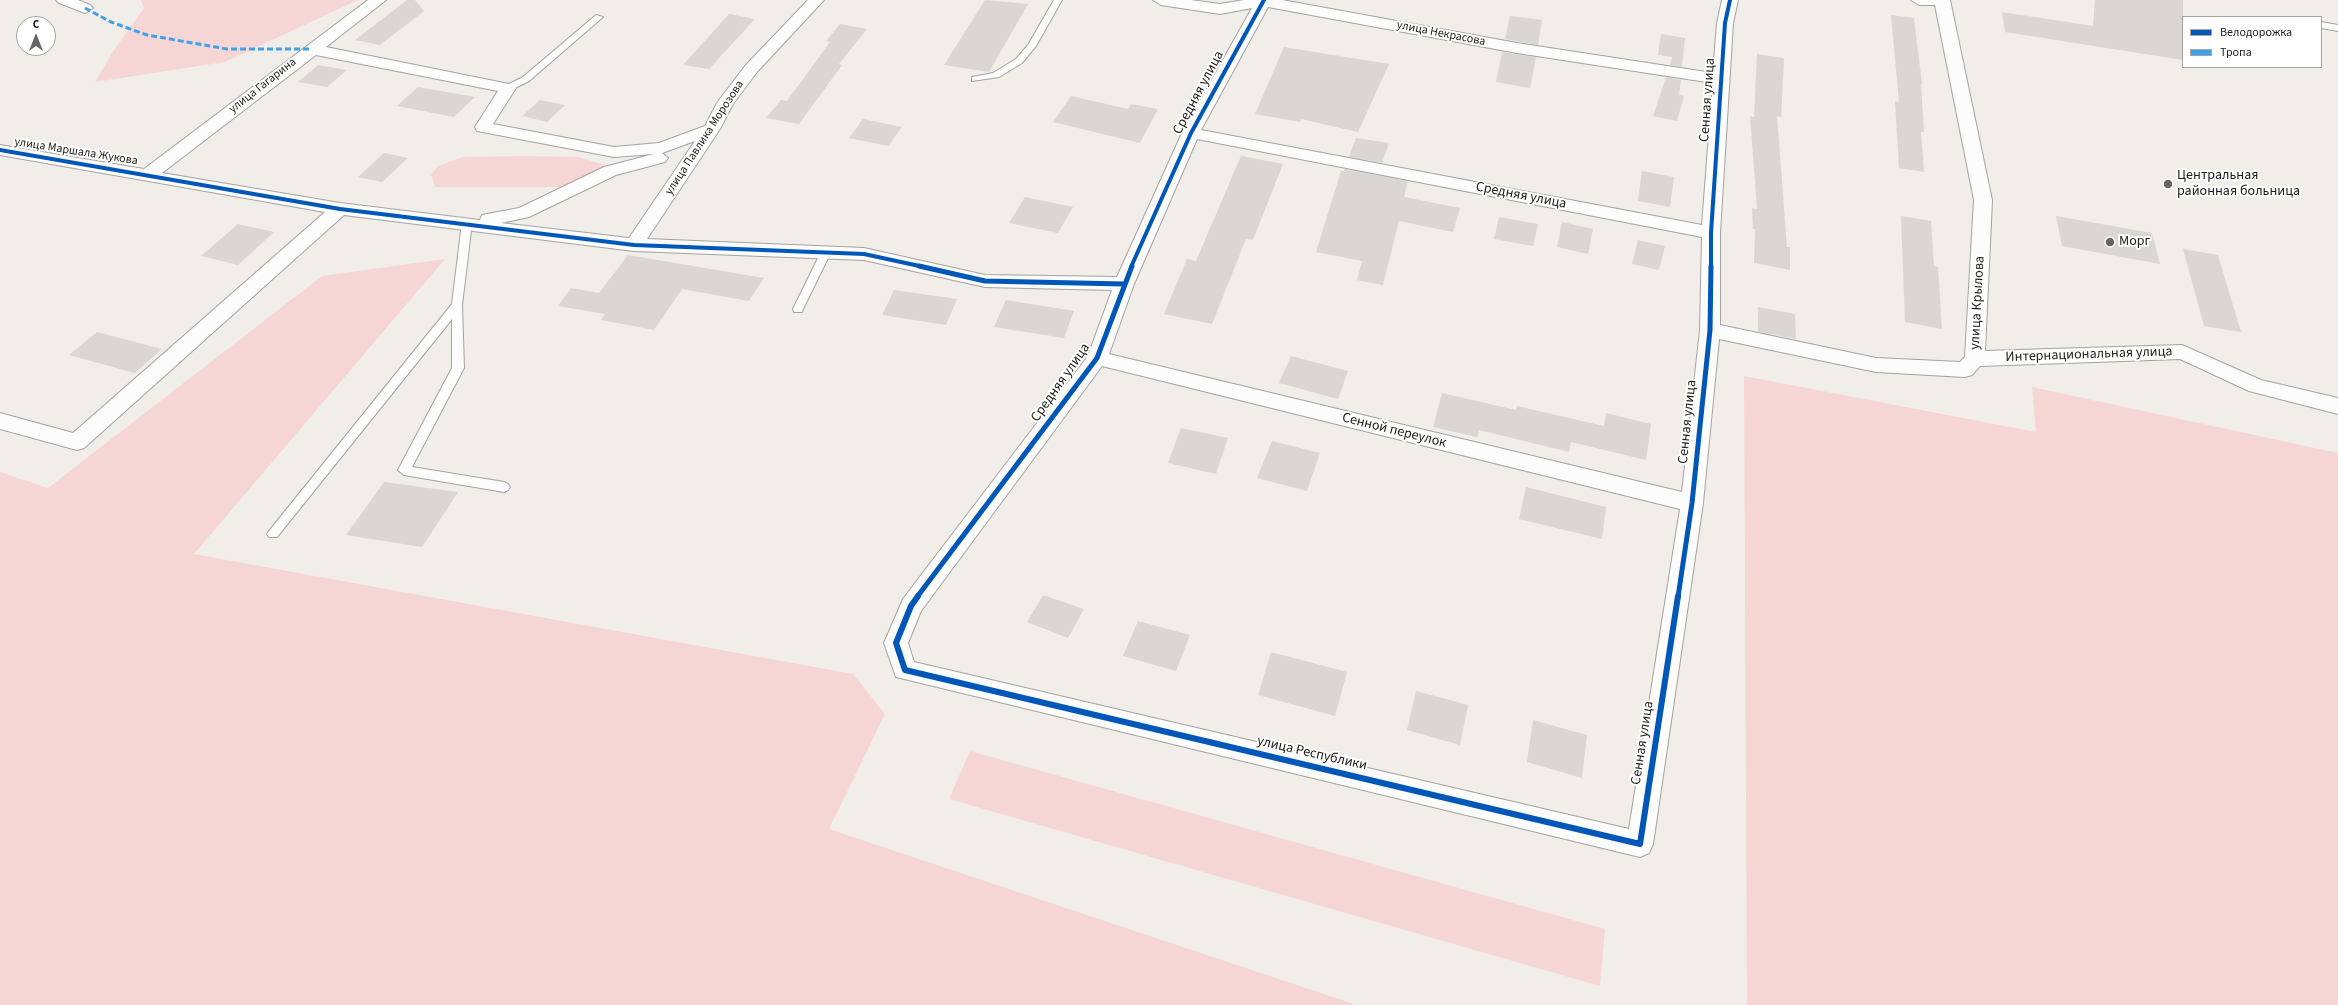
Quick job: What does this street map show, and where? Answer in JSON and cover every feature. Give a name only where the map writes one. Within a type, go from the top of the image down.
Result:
[{"type":"street","points":[[64,0],[85,8]]},
{"type":"street","name":"улица Гагарина","points":[[149,174],[312,48],[378,0]]},
{"type":"street","name":"улица Павлика Морозова","points":[[634,245],[712,129],[725,103],[751,69],[816,0]]},
{"type":"street","name":"улица Некрасова","points":[[1161,0],[1220,9],[1263,0],[1517,48],[1721,79]]},
{"type":"street","name":"Средняя улица","points":[[979,686],[905,670],[896,643],[911,606],[1097,358],[1124,284],[1191,133],[1263,0]]},
{"type":"street","name":"Сенная улица","points":[[1640,844],[1692,503],[1710,330],[1711,233],[1725,23],[1730,0]]},
{"type":"street","name":"улица Крылова","points":[[1710,330],[1876,365],[1965,370],[1975,359],[1983,200],[1942,1],[1919,0]]},
{"type":"street","points":[[312,48],[508,88],[483,128],[614,152],[662,148],[712,129]]},
{"type":"street","points":[[467,223],[523,213],[610,170],[631,166],[684,150],[712,129]]},
{"type":"street","name":"Средняя улица","points":[[1191,133],[1711,233]]},
{"type":"street","name":"улица Маршала Жукова","points":[[0,150],[149,174],[340,209],[467,223],[634,245],[864,254],[985,281],[1124,284]]},
{"type":"street","points":[[0,421],[77,442],[340,209]]},
{"type":"street","name":"Интернациональная улица","points":[[1975,359],[2182,352],[2256,386],[2338,406]]},
{"type":"street","name":"Сенной переулок","points":[[1097,358],[1692,503]]},
{"type":"street","name":"улица Республики","points":[[979,686],[1640,844]]},
{"type":"lane","points":[[974,79],[996,75],[1019,61],[1032,46],[1058,0]]},
{"type":"lane","points":[[508,88],[526,79],[599,17]]},
{"type":"lane","points":[[2322,26],[2338,28]]},
{"type":"lane","points":[[467,223],[457,305],[458,368],[404,470],[504,488]]},
{"type":"lane","points":[[798,309],[826,252]]},
{"type":"lane","points":[[273,534],[457,305]]},
{"type":"shaded area","points":[[141,0],[358,0],[225,62],[95,82],[112,53],[144,8]]},
{"type":"shaded area","points":[[463,157],[578,157],[605,165],[591,176],[561,187],[435,187],[431,175],[438,166]]},
{"type":"shaded area","points":[[445,259],[194,554],[853,674],[885,714],[829,829],[1357,1005],[0,1005],[0,472],[48,488],[322,276]]},
{"type":"shaded area","points":[[1744,376],[2036,432],[2032,387],[2338,453],[2338,1005],[1747,1005]]},
{"type":"shaded area","points":[[970,751],[1605,929],[1600,986],[949,799]]},
{"type":"building","points":[[407,0],[415,0],[424,11],[380,45],[355,40]]},
{"type":"building","points":[[985,0],[1028,4],[989,72],[944,65]]},
{"type":"building","points":[[2095,0],[2183,0],[2182,60],[2005,32],[2002,12],[2093,26]]},
{"type":"building","points":[[729,14],[755,19],[709,69],[683,65]]},
{"type":"building","points":[[1891,15],[1914,18],[1922,84],[1924,132],[1921,132],[1924,172],[1899,168],[1895,101],[1899,102]]},
{"type":"building","points":[[1510,16],[1542,20],[1538,45],[1505,39]]},
{"type":"building","points":[[840,24],[867,29],[839,64],[842,65],[799,124],[766,118],[781,100],[787,101],[830,42],[826,41]]},
{"type":"building","points":[[1661,34],[1685,38],[1682,67],[1670,65],[1672,57],[1658,55]]},
{"type":"building","points":[[1284,47],[1389,64],[1358,132],[1301,119],[1300,122],[1255,114]]},
{"type":"building","points":[[1502,52],[1536,57],[1530,88],[1496,82]]},
{"type":"building","points":[[1757,54],[1784,58],[1781,117],[1777,116],[1787,247],[1790,247],[1790,270],[1754,263],[1755,229],[1753,229],[1752,208],[1757,209],[1750,116],[1754,117]]},
{"type":"building","points":[[318,65],[347,70],[327,87],[298,82]]},
{"type":"building","points":[[1666,77],[1681,80],[1679,95],[1684,96],[1677,121],[1653,116]]},
{"type":"building","points":[[418,87],[475,97],[454,117],[397,106]]},
{"type":"building","points":[[1071,96],[1128,109],[1131,104],[1158,109],[1140,143],[1053,122]]},
{"type":"building","points":[[540,100],[565,105],[547,122],[522,116]]},
{"type":"building","points":[[863,119],[902,127],[888,146],[849,138]]},
{"type":"building","points":[[1356,138],[1389,143],[1382,163],[1349,157]]},
{"type":"building","points":[[384,153],[408,158],[382,182],[358,177]]},
{"type":"building","points":[[1241,156],[1283,164],[1253,240],[1246,239],[1212,324],[1164,314],[1187,259],[1196,261]]},
{"type":"building","points":[[1345,169],[1408,181],[1404,197],[1460,208],[1453,232],[1399,221],[1383,285],[1357,280],[1362,261],[1316,252],[1341,171],[1344,171]]},
{"type":"building","points":[[1642,171],[1674,177],[1670,207],[1638,201]]},
{"type":"building","points":[[1025,197],[1073,207],[1058,233],[1009,223]]},
{"type":"building","points":[[1901,216],[1931,221],[1934,266],[1938,267],[1942,329],[1905,322]]},
{"type":"building","points":[[2056,216],[2152,233],[2160,264],[2062,246]]},
{"type":"building","points":[[1499,217],[1538,224],[1533,246],[1494,239]]},
{"type":"building","points":[[1562,222],[1593,229],[1588,254],[1557,247]]},
{"type":"building","points":[[238,224],[274,232],[238,265],[201,256]]},
{"type":"building","points":[[1638,240],[1665,246],[1659,270],[1632,264]]},
{"type":"building","points":[[2183,249],[2218,255],[2241,332],[2204,326]]},
{"type":"building","points":[[628,255],[764,278],[749,301],[682,289],[654,330],[601,320],[605,314],[558,306],[571,288],[599,293]]},
{"type":"building","points":[[894,290],[957,299],[946,325],[882,315]]},
{"type":"building","points":[[1006,300],[1074,311],[1064,338],[994,327]]},
{"type":"building","points":[[1758,307],[1795,314],[1796,339],[1758,332]]},
{"type":"building","points":[[97,332],[162,349],[135,373],[69,355]]},
{"type":"building","points":[[1291,356],[1348,371],[1338,399],[1279,383]]},
{"type":"building","points":[[1442,393],[1516,410],[1517,406],[1604,426],[1606,413],[1651,424],[1646,460],[1571,442],[1569,452],[1479,430],[1477,437],[1433,427]]},
{"type":"building","points":[[1181,428],[1228,438],[1216,474],[1168,463]]},
{"type":"building","points":[[1272,441],[1320,453],[1307,491],[1257,478]]},
{"type":"building","points":[[384,482],[458,492],[422,547],[346,535]]},
{"type":"building","points":[[1526,487],[1606,507],[1602,539],[1519,519]]},
{"type":"building","points":[[1043,595],[1084,609],[1068,638],[1027,622]]},
{"type":"building","points":[[1138,621],[1190,635],[1176,671],[1123,656]]},
{"type":"building","points":[[1271,652],[1347,672],[1335,716],[1258,695]]},
{"type":"building","points":[[1416,691],[1468,705],[1460,745],[1407,730]]},
{"type":"building","points":[[1533,720],[1587,735],[1582,778],[1527,762]]},
{"type":"marked path","points":[[85,8],[111,22],[147,35],[227,49],[312,49]]},
{"type":"cycle path","points":[[1264,0],[1191,133],[1124,284],[1097,358],[911,606],[896,643],[905,670],[1640,844],[1692,503],[1710,330],[1711,233],[1725,23],[1730,0]]},
{"type":"cycle path","points":[[0,150],[340,209],[634,245],[864,254],[985,281],[1124,284]]},
{"type":"place","name":"Центральная районная больница","points":[[2168,184]]},
{"type":"place","name":"Морг","points":[[2110,242]]}]
